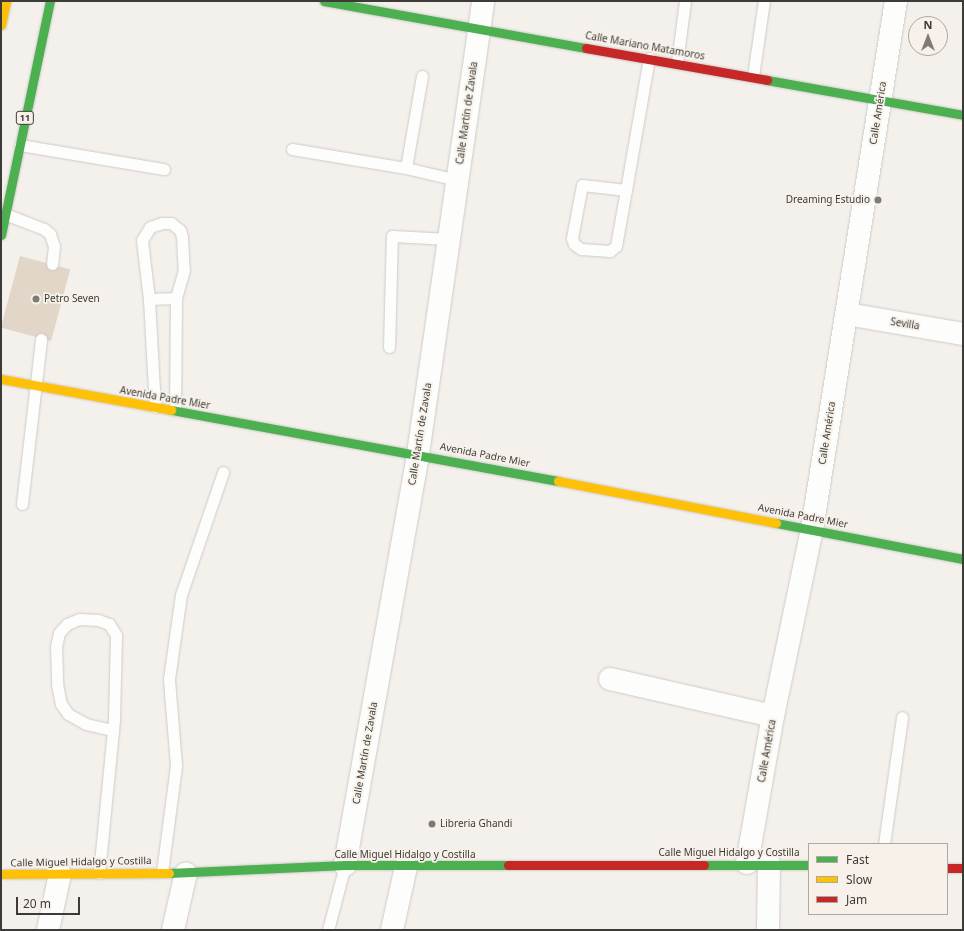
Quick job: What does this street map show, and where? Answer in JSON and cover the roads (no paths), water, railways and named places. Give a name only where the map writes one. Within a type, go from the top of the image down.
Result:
[{"type":"street","points":[[1,25],[6,1]]},
{"type":"street","name":"11","points":[[1,235],[50,1]]},
{"type":"street","name":"Calle Mariano Matamoros","points":[[324,1],[380,6],[479,30],[677,62],[880,101],[963,115]]},
{"type":"street","name":"Calle Martín de Zavala","points":[[345,865],[418,454],[483,1]]},
{"type":"street","name":"Calle América","points":[[747,863],[773,716],[812,528],[896,1]]},
{"type":"street","name":"Sevilla","points":[[847,314],[963,334]]},
{"type":"street","name":"Avenida Padre Mier","points":[[1,379],[35,387],[175,410],[418,454],[812,528],[963,559]]},
{"type":"street","points":[[610,679],[773,716]]},
{"type":"street","name":"Calle Miguel Hidalgo y Costilla","points":[[1,874],[186,873],[345,865],[406,867],[747,863],[808,865]]},
{"type":"street","points":[[768,930],[769,864]]},
{"type":"street","points":[[392,930],[406,867]]},
{"type":"street","points":[[948,868],[963,868]]},
{"type":"street","points":[[173,930],[186,873]]},
{"type":"street","points":[[48,930],[60,874]]},
{"type":"lane","points":[[677,62],[685,1]]},
{"type":"lane","points":[[753,76],[764,1]]},
{"type":"lane","points":[[626,190],[582,185],[572,238],[574,244],[581,249],[610,251],[614,249],[626,190],[649,58]]},
{"type":"lane","points":[[406,168],[422,76]]},
{"type":"lane","points":[[20,145],[164,169]]},
{"type":"lane","points":[[292,150],[406,168],[458,180]]},
{"type":"lane","points":[[5,214],[44,229],[50,234],[54,246],[52,264]]},
{"type":"lane","points":[[155,407],[150,299],[142,240],[150,227],[162,223],[171,223],[180,230],[182,237],[184,270],[176,298],[175,410]]},
{"type":"lane","points":[[389,347],[392,236],[449,239]]},
{"type":"lane","points":[[150,299],[176,298]]},
{"type":"lane","points":[[22,504],[41,339]]},
{"type":"lane","points":[[162,872],[176,765],[169,679],[181,595],[223,472]]},
{"type":"lane","points":[[99,873],[113,730],[117,660],[116,634],[110,624],[98,620],[79,619],[67,624],[59,634],[56,647],[57,684],[62,704],[68,714],[86,724],[113,730]]},
{"type":"lane","points":[[884,843],[902,717]]},
{"type":"lane","points":[[328,930],[345,865]]},
{"type":"place","name":"Dreaming Estudio","points":[[878,200]]},
{"type":"place","name":"Petro Seven","points":[[36,299]]},
{"type":"place","name":"Libreria Ghandi","points":[[432,824]]}]
